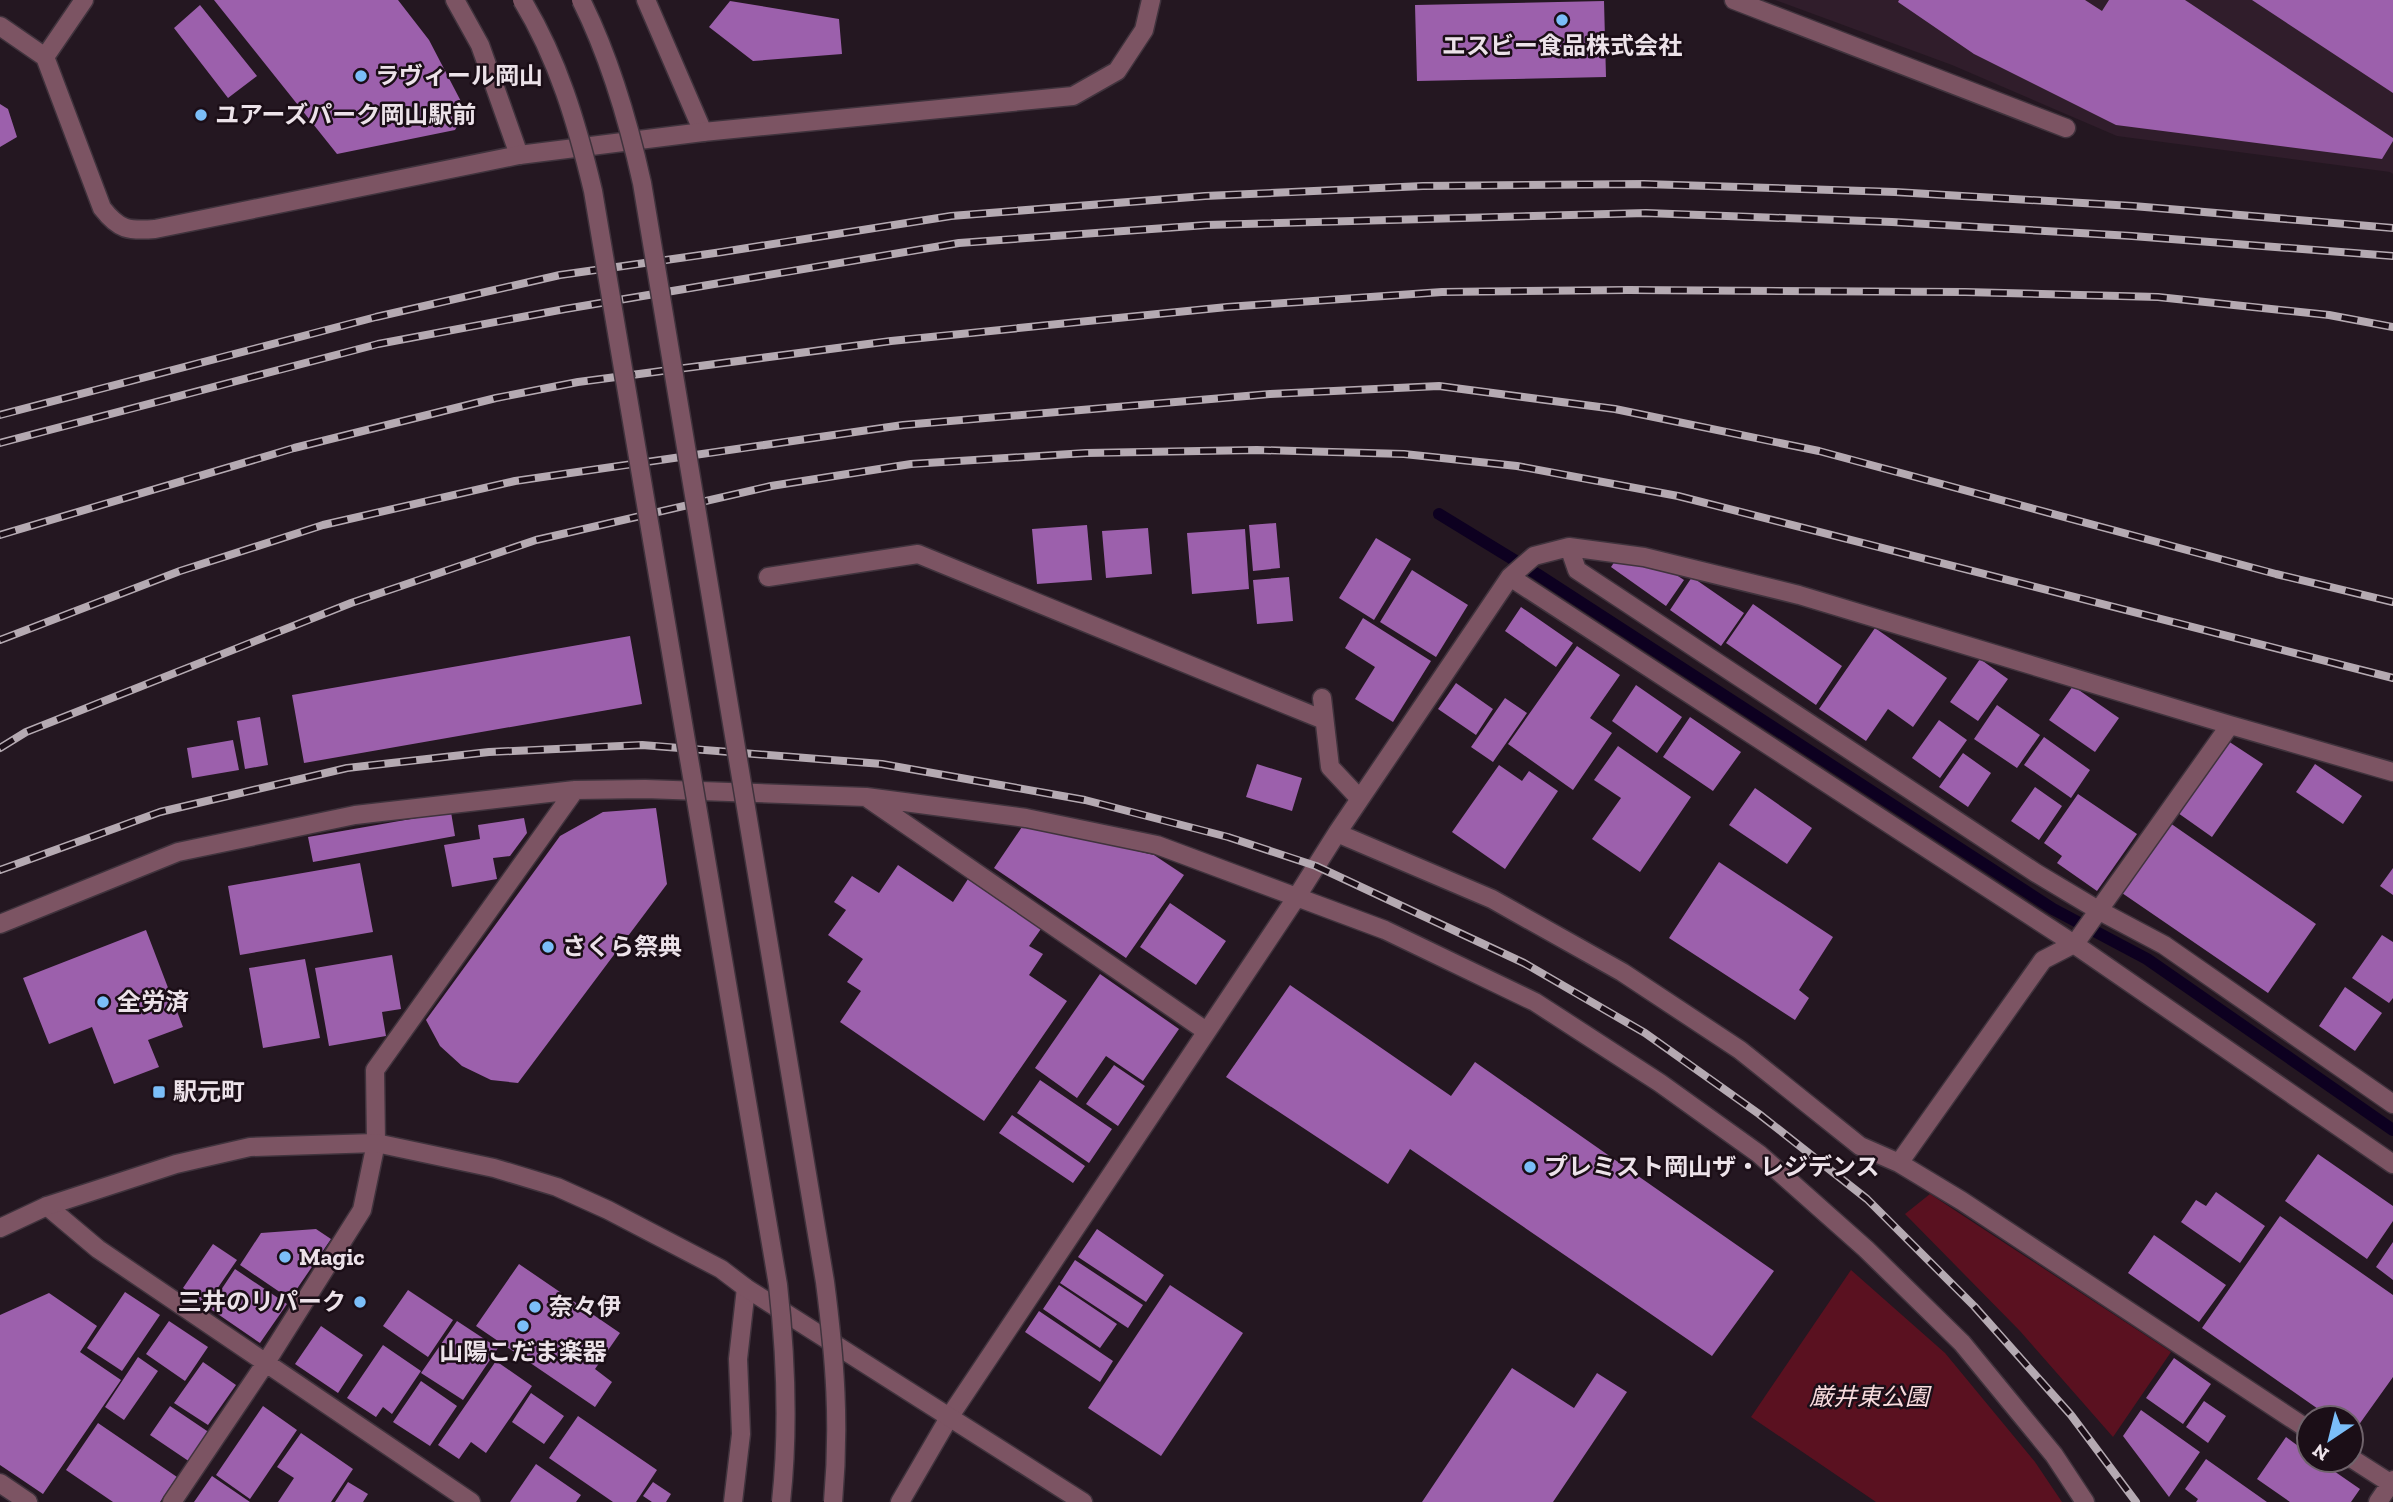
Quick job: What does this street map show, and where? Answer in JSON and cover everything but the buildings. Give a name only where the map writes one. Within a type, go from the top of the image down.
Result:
[{"type":"street","points":[[45,57],[84,0]]},
{"type":"street","points":[[455,0],[481,46],[519,155]]},
{"type":"street","points":[[522,0],[547,46],[565,92],[585,158],[598,218],[778,1284],[785,1350],[786,1410],[781,1502]]},
{"type":"street","points":[[581,0],[609,64],[624,108],[642,183],[825,1282],[838,1411],[833,1502]]},
{"type":"street","points":[[646,0],[703,132]]},
{"type":"street","points":[[0,26],[45,57],[102,208],[114,223],[131,231],[155,229],[519,155],[703,132],[1073,96],[1117,71],[1144,30],[1151,0]]},
{"type":"street","points":[[1734,0],[2066,128]]},
{"type":"street","points":[[1569,547],[1577,570],[2096,914],[2164,945],[2393,1104]]},
{"type":"street","points":[[900,1502],[950,1416],[1337,833],[1514,573],[1534,556],[1569,547],[1644,557],[1799,595],[2393,772]]},
{"type":"street","points":[[768,577],[918,554],[1324,720]]},
{"type":"street","points":[[1514,573],[2077,941],[2393,1164]]},
{"type":"street","points":[[1322,698],[1330,767],[1360,799]]},
{"type":"street","points":[[1899,1163],[2043,960],[2077,941],[2230,725]]},
{"type":"street","points":[[0,924],[178,852],[355,816],[575,790],[645,789],[866,797],[1026,818],[1157,845],[1385,930],[1535,1002],[1660,1083],[1759,1154],[1866,1249],[1962,1343],[2053,1455],[2085,1502]]},
{"type":"street","points":[[172,1502],[265,1364],[362,1210],[376,1143],[375,1070],[575,790]]},
{"type":"street","points":[[866,797],[1206,1031]]},
{"type":"street","points":[[1337,833],[1492,899],[1622,972],[1740,1050],[1860,1146],[1899,1163],[1962,1201],[2295,1421]]},
{"type":"street","points":[[0,1228],[47,1206],[176,1164],[250,1147],[376,1143],[494,1168],[557,1187],[608,1210],[711,1264],[1083,1502]]},
{"type":"street","points":[[47,1206],[98,1249],[471,1502]]},
{"type":"street","points":[[733,1502],[741,1434],[738,1359],[746,1288]]},
{"type":"street","points":[[2365,1467],[2392,1483],[2378,1502]]},
{"type":"street","points":[[0,1483],[28,1502]]},
{"type":"shaded area","points":[[1775,0],[2393,0],[2393,174],[2117,136],[1952,65]]},
{"type":"green space","points":[[1930,1194],[2171,1352],[2113,1437],[2020,1331],[1905,1214]]},
{"type":"green space","name":"厳井東公園","points":[[1851,1270],[1945,1353],[2035,1462],[2062,1502],[1876,1502],[1751,1417]]},
{"type":"waterway","points":[[1439,514],[1537,574],[2053,909],[2147,959],[2393,1130]]},
{"type":"railway","points":[[0,415],[376,317],[560,275],[951,216],[1205,196],[1423,186],[1644,184],[1895,192],[2133,206],[2393,228]]},
{"type":"railway","points":[[0,443],[378,344],[565,309],[959,243],[1207,225],[1646,213],[1892,222],[2132,236],[2393,256]]},
{"type":"railway","points":[[0,535],[294,448],[496,398],[578,382],[891,341],[1227,307],[1442,292],[1965,292],[2158,297],[2329,315],[2393,327]]},
{"type":"railway","points":[[0,640],[180,571],[323,525],[515,481],[903,425],[1270,394],[1439,386],[1615,409],[1819,451],[2276,574],[2393,602]]},
{"type":"railway","points":[[0,748],[26,732],[351,603],[536,540],[771,486],[911,464],[1086,453],[1257,450],[1404,454],[1517,466],[1678,496],[2393,678]]},
{"type":"railway","points":[[0,870],[160,812],[347,768],[489,752],[642,745],[882,764],[1085,800],[1228,837],[1316,866],[1524,963],[1645,1033],[1759,1114],[1867,1199],[1974,1306],[2071,1415],[2136,1502]]},
{"type":"place","name":"エスビー食品株式会社","points":[[1562,20]]},
{"type":"place","name":"ラヴィール岡山","points":[[361,76]]},
{"type":"place","name":"ユアーズパーク岡山駅前","points":[[201,115]]},
{"type":"place","name":"さくら祭典","points":[[548,947]]},
{"type":"place","name":"全労済","points":[[103,1002]]},
{"type":"place","name":"駅元町","points":[[159,1092]]},
{"type":"place","name":"プレミスト岡山ザ・レジデンス","points":[[1530,1167]]},
{"type":"place","name":"Magic","points":[[285,1257]]},
{"type":"place","name":"三井のリパーク","points":[[360,1302]]},
{"type":"place","name":"奈々伊","points":[[535,1307]]},
{"type":"place","name":"山陽こだま楽器","points":[[523,1326]]}]
